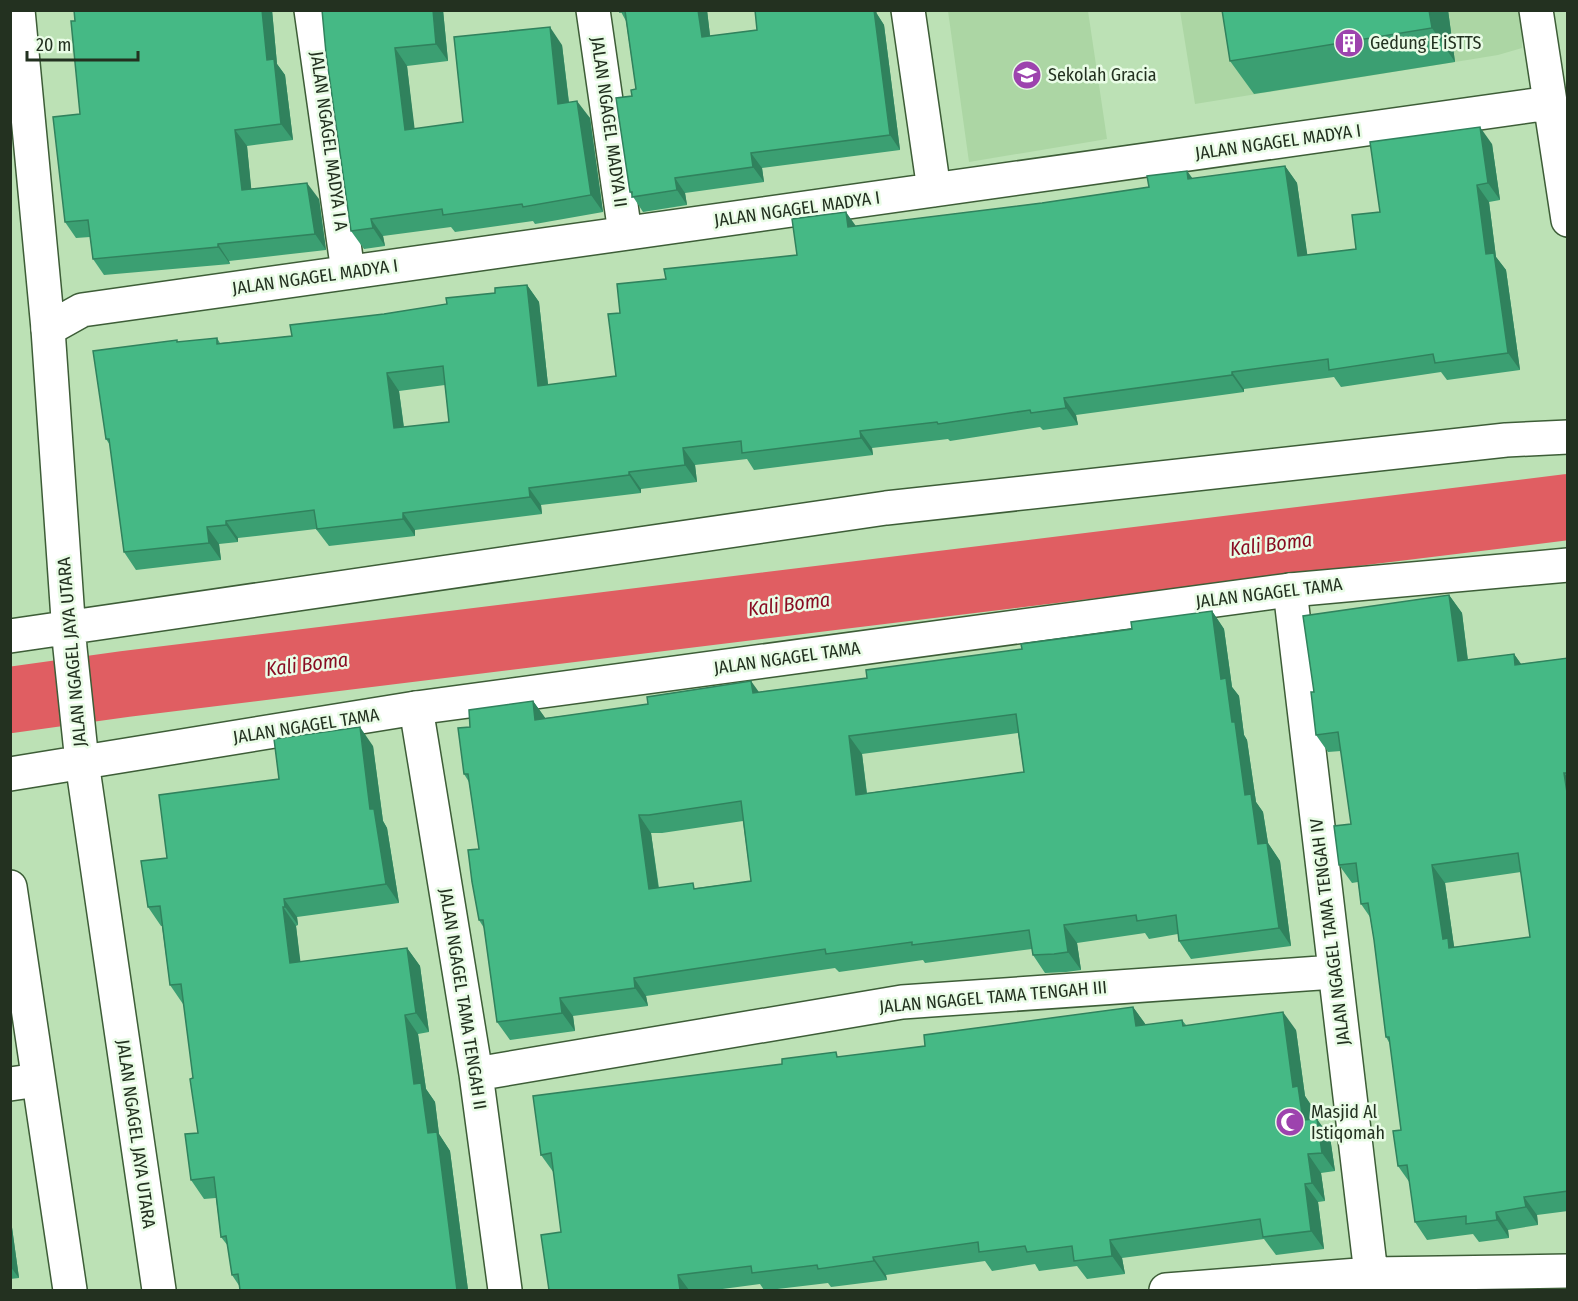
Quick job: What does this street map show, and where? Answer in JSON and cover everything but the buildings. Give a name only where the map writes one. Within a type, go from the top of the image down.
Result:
[{"type":"street","name":"JALAN NGAGEL JAYA UTARA","points":[[18,10],[48,329],[69,637],[81,746],[159,1290]]},
{"type":"street","name":"JALAN NGAGEL MADYA I A","points":[[311,10],[348,272]]},
{"type":"street","name":"JALAN NGAGEL MADYA II","points":[[593,10],[625,233]]},
{"type":"street","points":[[908,10],[933,190]]},
{"type":"street","points":[[1536,10],[1568,220]]},
{"type":"street","name":"JALAN NGAGEL MADYA I","points":[[48,329],[82,310],[1550,104]]},
{"type":"street","points":[[10,636],[69,637],[886,508],[1494,441],[1568,437]]},
{"type":"street","name":"JALAN NGAGEL TAMA","points":[[10,774],[81,746],[416,708],[1290,590],[1568,565]]},
{"type":"street","name":"JALAN NGAGEL TAMA TENGAH IV","points":[[1290,590],[1371,1274]]},
{"type":"street","name":"JALAN NGAGEL TAMA TENGAH II","points":[[416,708],[476,1074],[506,1290]]},
{"type":"street","points":[[10,887],[24,1082],[70,1290]]},
{"type":"street","name":"JALAN NGAGEL TAMA TENGAH III","points":[[476,1074],[902,1002],[1334,972]]},
{"type":"street","points":[[1166,1290],[1371,1274],[1568,1271]]},
{"type":"shaded area","name":"Sekolah Gracia","points":[[948,11],[1088,11],[1107,139],[969,162]]},
{"type":"shaded area","points":[[1180,11],[1523,11],[1522,48],[1498,55],[1195,104]]},
{"type":"waterway","name":"Kali Boma","points":[[10,700],[1568,507]]},
{"type":"place","name":"Gedung E iSTTS","points":[[1349,43]]},
{"type":"place","name":"Sekolah Gracia","points":[[1027,75]]},
{"type":"place","name":"Masjid Al Istiqomah","points":[[1290,1122]]}]
